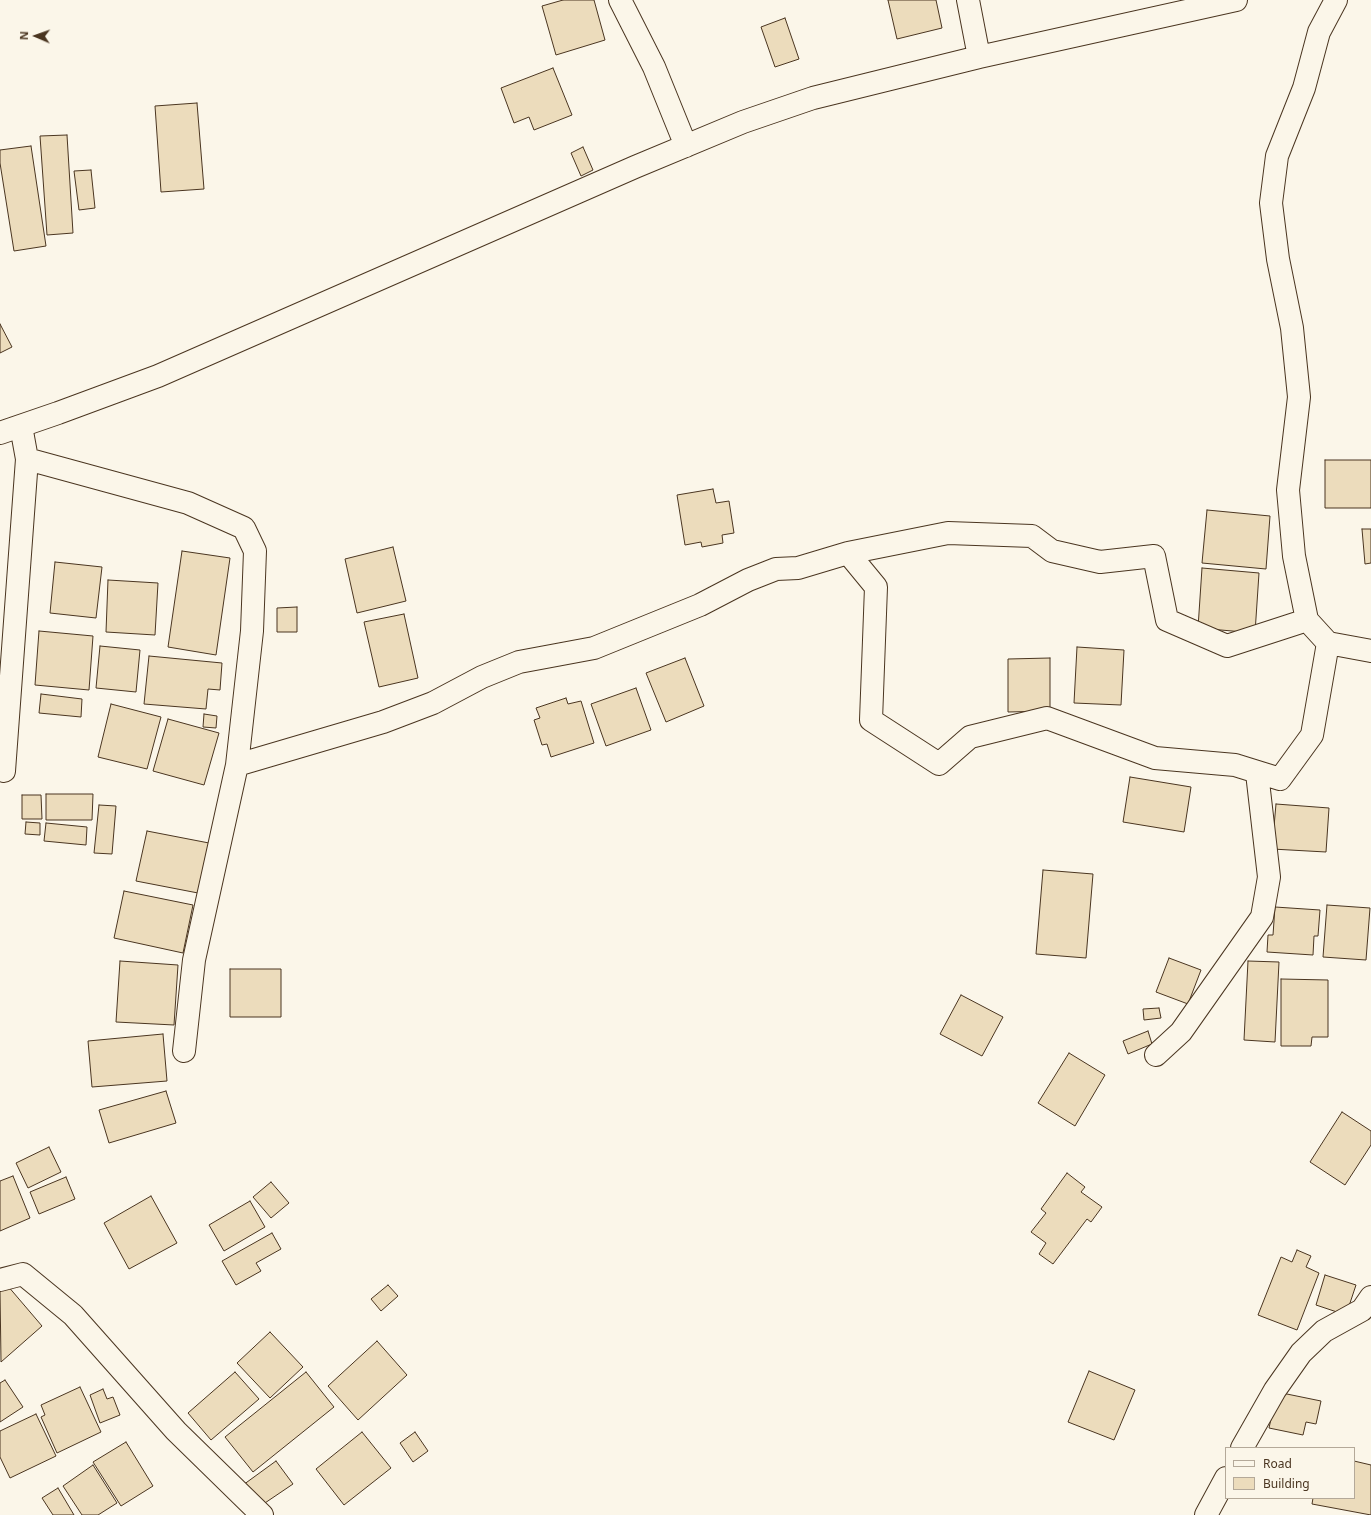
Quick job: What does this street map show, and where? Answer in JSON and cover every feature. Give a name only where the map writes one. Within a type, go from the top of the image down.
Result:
[{"type":"street","points":[[620,0],[654,67],[686,146]]},
{"type":"street","points":[[968,0],[979,57]]},
{"type":"street","points":[[0,433],[158,376],[743,122],[813,98],[979,57],[1236,0]]},
{"type":"street","points":[[1336,0],[1319,32],[1304,88],[1277,156],[1271,203],[1278,259],[1292,328],[1299,397],[1288,490],[1294,556],[1307,620],[1328,643],[1371,651]]},
{"type":"street","points":[[4,771],[27,459],[21,426]]},
{"type":"street","points":[[27,459],[188,503],[244,528],[255,551],[252,631],[237,765],[194,960],[184,1051]]},
{"type":"street","points":[[237,765],[383,722],[433,702],[482,677],[519,662],[594,648],[700,605],[748,580],[776,569],[798,568],[848,553],[948,533],[1032,536],[1052,551],[1100,562],[1154,556],[1167,620],[1227,646],[1307,620]]},
{"type":"street","points":[[848,553],[876,587],[871,720],[939,764],[970,737],[1047,718],[1155,758],[1235,765],[1280,779],[1312,735],[1328,643]]},
{"type":"street","points":[[1156,1055],[1181,1032],[1262,917],[1270,877],[1257,772]]},
{"type":"street","points":[[0,1280],[23,1274],[73,1315],[176,1431],[262,1515]]},
{"type":"street","points":[[1243,1447],[1275,1390],[1301,1352],[1324,1331],[1362,1310],[1371,1297]]},
{"type":"street","points":[[1206,1515],[1225,1480]]},
{"type":"building","points":[[563,0],[594,0],[605,40],[556,55],[542,6]]},
{"type":"building","points":[[888,0],[936,0],[942,28],[897,39]]},
{"type":"building","points":[[785,18],[799,59],[775,67],[761,27]]},
{"type":"building","points":[[553,68],[572,115],[534,130],[529,117],[514,123],[501,88]]},
{"type":"building","points":[[197,103],[204,189],[161,192],[155,106]]},
{"type":"building","points":[[67,135],[73,233],[47,235],[40,136]]},
{"type":"building","points":[[31,146],[46,246],[14,251],[0,163],[0,150]]},
{"type":"building","points":[[583,147],[593,170],[581,176],[571,153]]},
{"type":"building","points":[[91,170],[95,208],[79,210],[74,171]]},
{"type":"building","points":[[0,324],[12,347],[0,353]]},
{"type":"building","points":[[1325,460],[1371,460],[1371,508],[1325,508]]},
{"type":"building","points":[[713,489],[716,503],[729,501],[734,533],[722,535],[723,543],[702,547],[701,542],[685,545],[677,495]]},
{"type":"building","points":[[1207,510],[1270,516],[1266,569],[1202,563]]},
{"type":"building","points":[[1362,529],[1371,529],[1371,563],[1365,564]]},
{"type":"building","points":[[393,547],[406,601],[357,613],[345,559]]},
{"type":"building","points":[[182,551],[230,558],[216,655],[168,647]]},
{"type":"building","points":[[55,562],[102,567],[96,618],[50,613]]},
{"type":"building","points":[[1202,568],[1259,573],[1255,633],[1198,628]]},
{"type":"building","points":[[108,580],[158,583],[155,635],[106,632]]},
{"type":"building","points":[[297,607],[297,632],[277,632],[277,608]]},
{"type":"building","points":[[404,614],[418,678],[379,687],[364,622]]},
{"type":"building","points":[[39,631],[93,636],[89,690],[35,685]]},
{"type":"building","points":[[100,646],[140,650],[136,692],[96,688]]},
{"type":"building","points":[[1077,647],[1124,650],[1121,705],[1074,703]]},
{"type":"building","points":[[149,656],[222,663],[220,690],[208,689],[206,709],[144,704]]},
{"type":"building","points":[[685,658],[704,706],[666,722],[646,673]]},
{"type":"building","points":[[1050,658],[1050,711],[1008,712],[1008,659]]},
{"type":"building","points":[[636,688],[651,730],[606,746],[591,704]]},
{"type":"building","points":[[41,694],[82,699],[81,717],[39,713]]},
{"type":"building","points":[[566,698],[568,704],[581,701],[594,743],[551,757],[547,744],[542,745],[534,720],[540,718],[536,708]]},
{"type":"building","points":[[111,704],[161,717],[147,769],[98,757]]},
{"type":"building","points":[[204,714],[217,716],[216,728],[203,727]]},
{"type":"building","points":[[168,719],[219,733],[204,785],[153,771]]},
{"type":"building","points":[[1130,777],[1191,787],[1184,832],[1123,822]]},
{"type":"building","points":[[46,794],[93,794],[92,820],[46,820]]},
{"type":"building","points":[[22,795],[41,795],[42,819],[22,819]]},
{"type":"building","points":[[1276,804],[1329,808],[1326,852],[1272,849]]},
{"type":"building","points":[[99,805],[116,806],[112,854],[94,853]]},
{"type":"building","points":[[26,822],[40,823],[40,835],[25,834]]},
{"type":"building","points":[[46,823],[87,827],[86,845],[44,841]]},
{"type":"building","points":[[147,831],[209,843],[198,893],[136,881]]},
{"type":"building","points":[[1043,870],[1093,874],[1086,958],[1036,954]]},
{"type":"building","points":[[124,891],[193,905],[183,953],[114,938]]},
{"type":"building","points":[[1327,905],[1370,908],[1366,960],[1323,957]]},
{"type":"building","points":[[1275,907],[1320,910],[1318,936],[1314,936],[1313,955],[1267,952],[1268,935],[1273,935]]},
{"type":"building","points":[[1169,958],[1201,970],[1188,1004],[1156,992]]},
{"type":"building","points":[[120,961],[178,965],[174,1025],[116,1022]]},
{"type":"building","points":[[1248,961],[1279,962],[1275,1042],[1244,1040]]},
{"type":"building","points":[[230,969],[281,969],[281,1017],[230,1017]]},
{"type":"building","points":[[1281,979],[1328,980],[1328,1037],[1312,1037],[1311,1046],[1281,1046]]},
{"type":"building","points":[[961,995],[1003,1017],[982,1056],[940,1034]]},
{"type":"building","points":[[1159,1008],[1161,1018],[1144,1020],[1143,1009]]},
{"type":"building","points":[[1148,1031],[1152,1044],[1128,1054],[1123,1041]]},
{"type":"building","points":[[163,1034],[167,1081],[92,1087],[88,1041]]},
{"type":"building","points":[[1069,1053],[1105,1075],[1075,1126],[1038,1103]]},
{"type":"building","points":[[166,1091],[176,1123],[109,1143],[99,1110]]},
{"type":"building","points":[[1342,1112],[1371,1131],[1371,1145],[1345,1185],[1310,1162]]},
{"type":"building","points":[[49,1147],[61,1172],[28,1188],[16,1163]]},
{"type":"building","points":[[1067,1173],[1085,1187],[1081,1192],[1102,1207],[1091,1222],[1087,1219],[1053,1264],[1039,1254],[1046,1243],[1031,1232],[1046,1213],[1041,1209]]},
{"type":"building","points":[[13,1176],[30,1218],[0,1231],[0,1181]]},
{"type":"building","points":[[66,1177],[75,1199],[39,1214],[30,1192]]},
{"type":"building","points":[[271,1182],[289,1203],[271,1218],[253,1197]]},
{"type":"building","points":[[151,1196],[177,1243],[129,1269],[104,1223]]},
{"type":"building","points":[[250,1201],[265,1227],[224,1251],[209,1225]]},
{"type":"building","points":[[272,1233],[281,1249],[256,1263],[261,1271],[236,1285],[222,1261]]},
{"type":"building","points":[[1297,1250],[1311,1256],[1306,1267],[1319,1273],[1297,1330],[1258,1315],[1281,1257],[1292,1262]]},
{"type":"building","points":[[1325,1275],[1356,1285],[1346,1315],[1316,1305]]},
{"type":"building","points":[[7,1285],[42,1326],[1,1362],[0,1291]]},
{"type":"building","points":[[388,1285],[398,1296],[381,1311],[371,1299]]},
{"type":"building","points":[[270,1332],[303,1367],[270,1398],[237,1363]]},
{"type":"building","points":[[377,1341],[407,1375],[358,1420],[328,1386]]},
{"type":"building","points":[[1089,1371],[1135,1390],[1114,1440],[1068,1422]]},
{"type":"building","points":[[235,1372],[259,1399],[211,1440],[188,1413]]},
{"type":"building","points":[[306,1372],[334,1407],[253,1472],[225,1437]]},
{"type":"building","points":[[5,1380],[23,1407],[0,1422],[0,1383]]},
{"type":"building","points":[[80,1387],[101,1432],[57,1453],[41,1417],[45,1415],[41,1405]]},
{"type":"building","points":[[103,1389],[107,1399],[113,1397],[120,1415],[100,1423],[90,1395]]},
{"type":"building","points":[[1277,1392],[1321,1401],[1316,1424],[1306,1422],[1303,1435],[1269,1428]]},
{"type":"building","points":[[36,1414],[56,1456],[10,1478],[0,1457],[0,1431]]},
{"type":"building","points":[[362,1432],[391,1468],[344,1505],[316,1469]]},
{"type":"building","points":[[415,1432],[428,1451],[413,1462],[400,1443]]},
{"type":"building","points":[[126,1442],[153,1486],[121,1506],[93,1462]]},
{"type":"building","points":[[276,1461],[293,1484],[259,1507],[243,1485]]},
{"type":"building","points":[[1355,1461],[1371,1465],[1371,1515],[1312,1504],[1313,1499],[1355,1499]]},
{"type":"building","points":[[93,1465],[117,1503],[98,1515],[82,1515],[63,1486]]},
{"type":"building","points":[[58,1488],[74,1515],[53,1515],[42,1498]]}]
